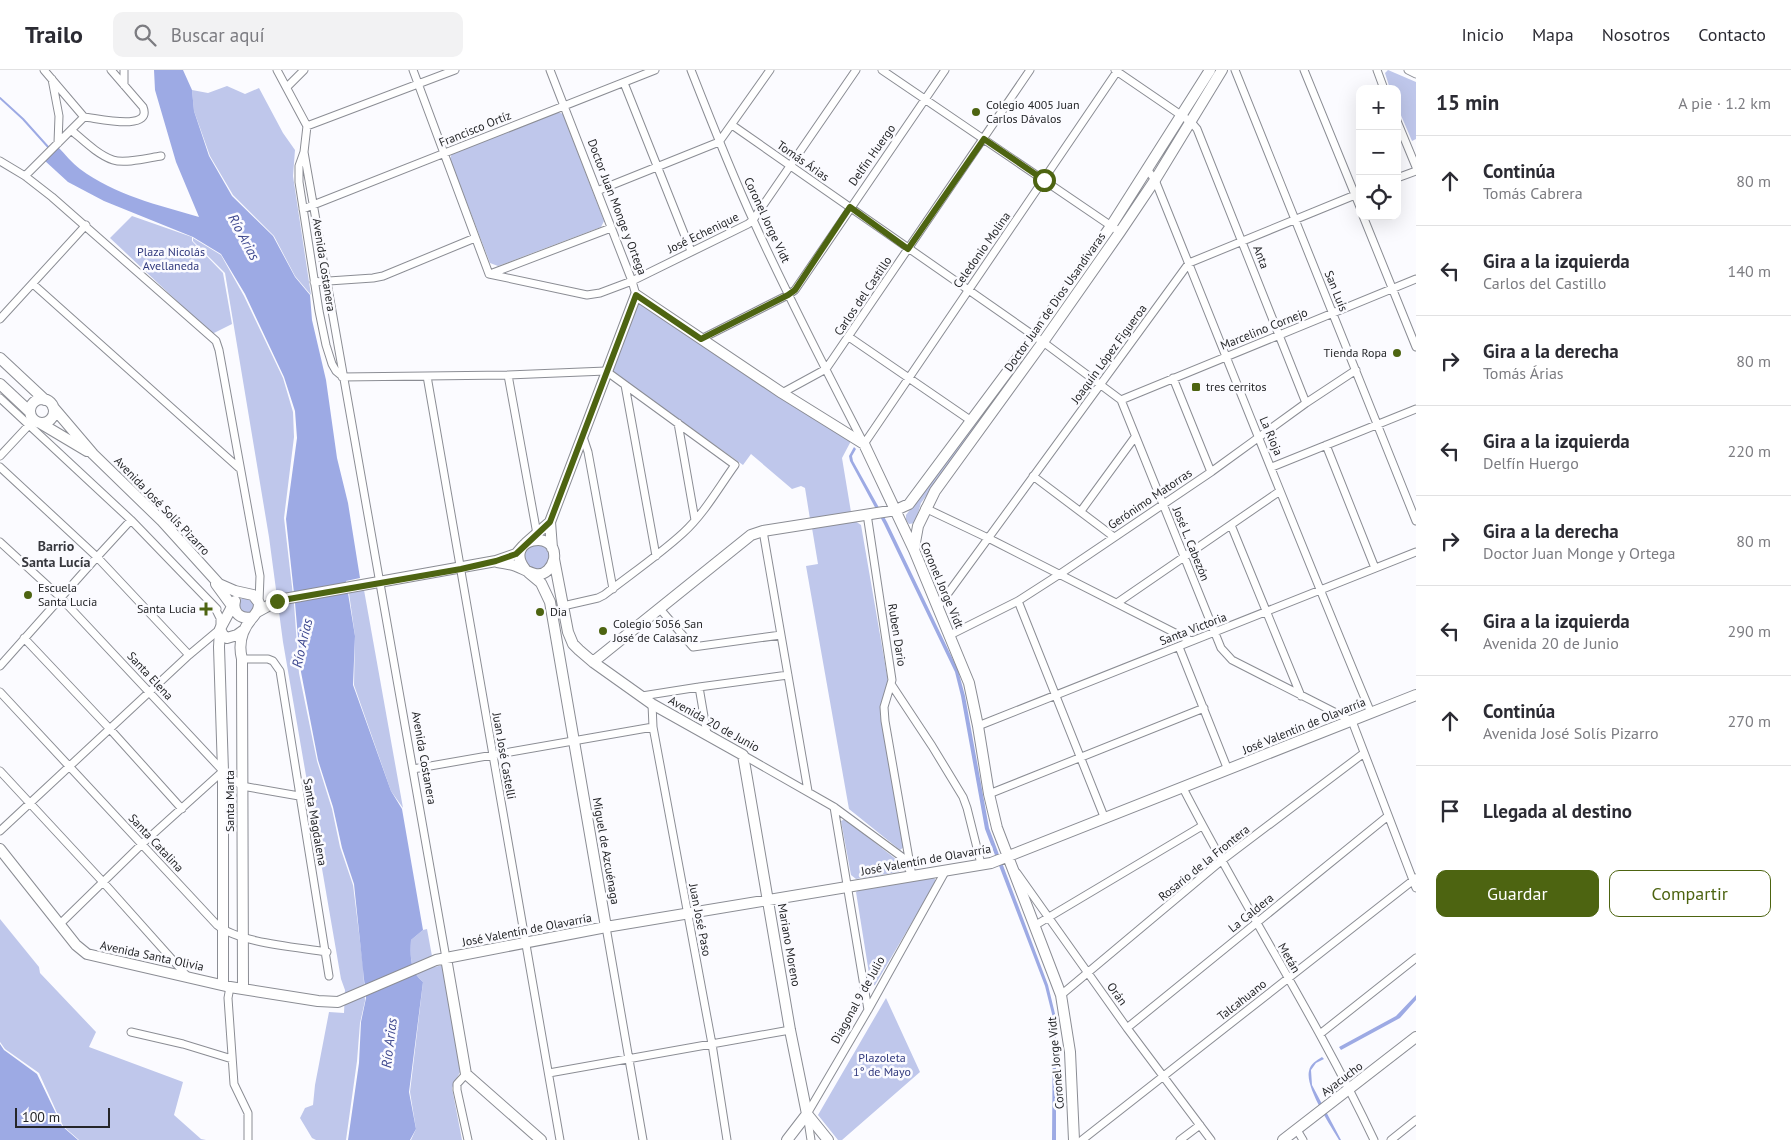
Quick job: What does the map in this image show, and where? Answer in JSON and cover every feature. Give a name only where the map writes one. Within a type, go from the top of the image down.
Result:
[{"type":"main road","name":"Doctor Juan de Dios Usandivaras","points":[[1115,229],[1147,169],[1210,70]]},
{"type":"main road","name":"Doctor Juan de Dios Usandivaras","points":[[914,550],[918,524],[935,491],[1115,229],[1155,180],[1222,70]]},
{"type":"main road","name":"Doctor Juan Monge y Ortega","points":[[636,295],[782,393],[864,444]]},
{"type":"main road","points":[[550,522],[525,545],[520,561],[527,571],[535,574],[545,572],[554,559],[550,522],[636,295]]},
{"type":"main road","name":"Doctor Juan de Dios Usandivaras","points":[[902,523],[904,507],[970,420],[1038,339]]},
{"type":"main road","name":"Avenida José Solís Pizarro","points":[[0,358],[49,404],[93,454],[162,521],[212,577],[232,608]]},
{"type":"main road","name":"Avenida José Solís Pizarro","points":[[0,384],[33,420],[93,454]]},
{"type":"main road","points":[[41,399],[49,404],[53,415],[51,419],[44,423],[33,420],[30,408],[34,402],[41,399]]},
{"type":"main road","name":"Coronel Jorge Vidt","points":[[864,444],[904,507]]},
{"type":"main road","points":[[593,662],[751,535],[763,531],[904,507],[925,508]]},
{"type":"main road","points":[[902,523],[909,528],[918,524]]},
{"type":"main road","name":"Coronel Jorge Vidt","points":[[902,523],[969,683],[989,794],[1005,859],[1061,995],[1070,1052],[1074,1140]]},
{"type":"main road","points":[[525,545],[532,540],[543,541],[552,548]]},
{"type":"main road","name":"Avenida José Solís Pizarro","points":[[212,577],[254,603],[461,569],[516,554],[525,545]]},
{"type":"main road","name":"Avenida 20 de Junio","points":[[554,559],[570,638],[579,650],[652,704],[743,755]]},
{"type":"main road","name":"Avenida José Solís Pizarro","points":[[496,561],[527,571]]},
{"type":"main road","name":"Miguel de Azcuénaga","points":[[527,571],[542,583],[550,602],[606,927]]},
{"type":"main road","points":[[232,608],[242,618],[254,603],[238,596],[220,628],[223,635],[227,638],[237,635],[245,628]]},
{"type":"main road","name":"Avenida José Solís Pizarro","points":[[254,603],[265,600],[281,600]]},
{"type":"main road","name":"Santa Marta","points":[[243,989],[240,642],[254,603]]},
{"type":"main road","name":"Santa Marta","points":[[220,628],[223,771],[223,930],[227,986]]},
{"type":"main road","points":[[219,647],[230,643],[241,654]]},
{"type":"main road","name":"José Valentín de Olavarría","points":[[346,1000],[432,961],[446,958],[606,927],[1005,859],[1416,695]]},
{"type":"main road","name":"Mariano Moreno","points":[[743,755],[790,1030],[807,1114]]},
{"type":"main road","name":"Avenida Santa Olivia","points":[[0,849],[76,945],[88,954],[243,989],[327,1002],[346,1000]]},
{"type":"main road","name":"Avenida Costanera","points":[[446,958],[466,1074]]},
{"type":"main road","name":"Ayacucho","points":[[1283,1140],[1416,1037]]},
{"type":"main road","points":[[466,1074],[541,1140]]},
{"type":"main road","points":[[807,1114],[828,1140]]},
{"type":"main road","name":"Diagonal 9 de Julio","points":[[787,1140],[807,1114]]},
{"type":"street","points":[[46,71],[84,116],[132,122],[139,121],[144,117],[143,107],[112,70]]},
{"type":"street","points":[[124,70],[124,84]]},
{"type":"street","points":[[277,70],[307,126],[455,70]]},
{"type":"street","points":[[287,87],[304,70]]},
{"type":"street","points":[[413,70],[489,274],[611,228]]},
{"type":"street","name":"Doctor Juan Monge y Ortega","points":[[550,70],[632,280],[636,295]]},
{"type":"street","name":"Francisco Ortíz","points":[[303,208],[655,70]]},
{"type":"street","name":"Coronel Jorge Vidt","points":[[691,70],[719,142],[753,220],[788,295],[864,444]]},
{"type":"street","points":[[597,191],[719,142],[770,70]]},
{"type":"street","name":"José Echenique","points":[[489,274],[587,295],[600,293],[632,280],[748,224],[753,220],[856,70]]},
{"type":"street","points":[[882,70],[1115,229]]},
{"type":"street","name":"Delfín Huergo","points":[[701,339],[795,290],[945,70]]},
{"type":"street","name":"Carlos del Castillo","points":[[782,393],[826,369],[1030,70]]},
{"type":"street","points":[[1117,70],[1191,122]]},
{"type":"street","name":"Celedonio Molina","points":[[864,444],[1117,70]]},
{"type":"street","name":"San Luis","points":[[1236,70],[1416,521]]},
{"type":"street","points":[[1304,70],[1356,192]]},
{"type":"street","points":[[1376,70],[1382,85]]},
{"type":"street","points":[[1408,70],[1416,74]]},
{"type":"street","points":[[52,79],[59,116],[56,145]]},
{"type":"street","points":[[624,82],[691,251]]},
{"type":"street","points":[[25,176],[84,116]]},
{"type":"street","name":"Anta","points":[[1191,122],[1197,129],[1306,403]]},
{"type":"street","name":"Tomás Árias","points":[[732,125],[1038,339]]},
{"type":"street","name":"Avenida Costanera","points":[[307,126],[304,152],[299,166],[299,182],[326,346],[332,364],[342,377]]},
{"type":"street","points":[[71,130],[91,147],[113,160],[122,161],[161,156]]},
{"type":"street","points":[[1401,130],[1416,169],[1401,176]]},
{"type":"street","name":"Avenida Costanera","points":[[304,152],[342,377],[446,958]]},
{"type":"street","points":[[0,161],[25,176],[86,225],[216,341],[260,576],[254,603]]},
{"type":"street","name":"La Rioja","points":[[1147,169],[1155,180],[1371,713]]},
{"type":"street","points":[[1189,263],[1356,194]]},
{"type":"street","points":[[1365,220],[1416,347]]},
{"type":"street","points":[[0,319],[86,225]]},
{"type":"street","points":[[314,282],[383,276],[475,238]]},
{"type":"street","name":"Joaquín López Figueroa","points":[[938,608],[1189,263]]},
{"type":"street","name":"Marcelino Cornejo","points":[[1121,400],[1416,279]]},
{"type":"street","points":[[33,284],[239,468]]},
{"type":"street","points":[[849,337],[970,420]]},
{"type":"street","points":[[1038,339],[1121,400]]},
{"type":"street","name":"Gerónimo Matorras","points":[[950,635],[1018,600],[1060,574],[1211,472],[1259,436],[1356,370]]},
{"type":"street","points":[[342,377],[508,375],[606,371],[735,465],[695,520],[656,556],[598,598],[563,606]]},
{"type":"street","points":[[508,375],[537,534]]},
{"type":"street","name":"Juan José Castelli","points":[[427,376],[560,1140]]},
{"type":"street","points":[[1172,378],[1211,472]]},
{"type":"street","points":[[625,385],[656,556]]},
{"type":"street","points":[[0,398],[33,420],[214,606],[222,613],[232,608]]},
{"type":"street","name":"José L. Cabezón","points":[[1121,400],[1221,648],[1232,660],[1301,696]]},
{"type":"street","points":[[1272,467],[1416,409]]},
{"type":"street","points":[[0,456],[33,420]]},
{"type":"street","points":[[678,423],[695,520]]},
{"type":"street","points":[[583,437],[588,452],[612,589]]},
{"type":"street","points":[[1081,511],[1135,437]]},
{"type":"street","points":[[1326,445],[1375,568]]},
{"type":"street","points":[[0,467],[96,556],[189,655]]},
{"type":"street","points":[[1033,476],[1114,537]]},
{"type":"street","points":[[1117,603],[1280,491]]},
{"type":"street","points":[[925,508],[1191,641]]},
{"type":"street","name":"Ruben Dario","points":[[875,513],[892,680],[884,708],[885,721],[912,876]]},
{"type":"street","points":[[0,666],[96,556],[132,520]]},
{"type":"street","points":[[1231,525],[1301,696],[1352,721],[1416,888]]},
{"type":"street","points":[[763,531],[808,791]]},
{"type":"street","name":"Santa Elena","points":[[0,542],[60,597],[223,771],[242,786],[299,796]]},
{"type":"street","name":"Santa Victoria","points":[[978,726],[1416,552]]},
{"type":"street","points":[[1018,600],[1079,758],[1105,818]]},
{"type":"street","points":[[0,831],[149,691],[220,628],[220,618],[214,606]]},
{"type":"street","points":[[660,609],[693,647],[781,635]]},
{"type":"street","points":[[24,638],[182,809]]},
{"type":"street","points":[[1179,646],[1228,770]]},
{"type":"street","name":"Santa Magdalena","points":[[241,654],[274,661],[280,671],[330,976]]},
{"type":"street","points":[[642,696],[788,675]]},
{"type":"street","points":[[892,684],[932,746],[967,808],[981,864]]},
{"type":"street","points":[[698,687],[707,734]]},
{"type":"street","name":"Santa Catalina","points":[[0,692],[223,930],[242,938],[327,952]]},
{"type":"street","name":"Juan José Paso","points":[[652,704],[654,727],[712,1044],[727,1140]]},
{"type":"street","points":[[989,794],[1204,708]]},
{"type":"street","points":[[413,769],[654,727]]},
{"type":"street","name":"Rosario de la Frontera","points":[[1061,995],[1222,861],[1364,753]]},
{"type":"street","name":"Avenida 20 de Junio","points":[[743,755],[834,807],[902,857],[912,876]]},
{"type":"street","points":[[0,771],[187,976]]},
{"type":"street","points":[[60,924],[142,844],[223,771]]},
{"type":"street","name":"Metán","points":[[1183,788],[1256,924],[1350,1089],[1374,1140]]},
{"type":"street","points":[[834,807],[868,1010]]},
{"type":"street","name":"La Caldera","points":[[1127,1028],[1388,816]]},
{"type":"street","points":[[1034,926],[1047,916],[1202,826]]},
{"type":"street","name":"Orán","points":[[1005,859],[1127,1028],[1211,1140]]},
{"type":"street","name":"Diagonal 9 de Julio","points":[[807,1114],[868,1010],[946,870]]},
{"type":"street","name":"Talcahuano","points":[[1082,1140],[1414,879]]},
{"type":"street","name":"Miguel de Azcuénaga","points":[[606,927],[643,1140]]},
{"type":"street","points":[[1320,1034],[1416,958]]},
{"type":"street","name":"Santa Marta","points":[[227,986],[234,1084],[248,1113],[248,1140]]},
{"type":"street","points":[[549,1073],[790,1030]]},
{"type":"street","points":[[131,1032],[191,1046],[232,1059]]},
{"type":"street","name":"Avenida Costanera","points":[[466,1074],[457,1084],[457,1090],[468,1140]]},
{"type":"street","name":"Mariano Moreno","points":[[807,1114],[811,1140]]},
{"type":"street","points":[[1392,1140],[1416,1120]]},
{"type":"street","points":[[1180,1140],[1200,1125]]},
{"type":"street","points":[[1297,1130],[1303,1140]]},
{"type":"green space","points":[[1388,70],[1416,82],[1416,139],[1412,141],[1401,115],[1401,85],[1389,85],[1385,73]]},
{"type":"green space","points":[[227,86],[245,94],[259,88],[283,133],[295,150],[293,176],[311,295],[295,276],[274,236],[233,195],[210,156],[194,111],[192,90],[208,93]]},
{"type":"green space","points":[[558,112],[563,114],[604,221],[601,227],[498,266],[490,263],[450,159],[452,153]]},
{"type":"green space","name":"Plaza Nicolás Avellaneda","points":[[132,216],[192,237],[192,241],[223,273],[232,324],[212,334],[110,238]]},
{"type":"green space","points":[[193,238],[221,255],[244,296],[283,378],[293,412],[294,437],[284,518],[294,604],[299,673],[317,761],[332,809],[340,847],[353,885],[363,965],[365,1001],[360,1023],[357,1061],[346,1140],[316,1140],[312,1138],[300,1118],[305,1108],[313,1105],[329,1012],[344,1013],[345,990],[341,979],[283,642],[269,537],[225,273],[193,241]]},
{"type":"green space","points":[[641,303],[851,441],[842,458],[851,512],[810,519],[805,488],[801,486],[792,489],[751,454],[743,465],[615,374],[612,367],[636,305]]},
{"type":"green space","points":[[1036,342],[921,503],[915,523],[909,524],[906,520],[906,515]]},
{"type":"green space","points":[[855,521],[861,525],[888,681],[880,713],[904,847],[900,850],[849,809],[806,566],[818,564],[812,528]]},
{"type":"green space","points":[[534,543],[548,548],[552,560],[540,572],[524,564],[525,551]]},
{"type":"green space","points":[[364,590],[403,808],[391,791],[354,685],[355,636],[349,593]]},
{"type":"green space","points":[[247,596],[255,601],[255,611],[246,615],[239,610],[239,601]]},
{"type":"green space","points":[[845,819],[902,864],[903,867],[898,872],[856,879],[851,875],[841,821]]},
{"type":"green space","points":[[932,877],[935,879],[935,883],[875,985],[871,986],[856,892]]},
{"type":"green space","points":[[0,919],[39,967],[40,973],[96,1032],[89,1047],[183,1082],[174,1115],[201,1139],[206,1140],[79,1140],[63,1126],[39,1073],[5,1049],[0,1042]]},
{"type":"green space","points":[[427,929],[434,967],[443,965],[460,1072],[452,1088],[462,1140],[411,1140],[416,1129],[410,1092],[423,982],[413,968],[411,940]]},
{"type":"green space","name":"Plazoleta 1° de Mayo","points":[[886,998],[920,1072],[842,1140],[838,1140],[818,1115]]},
{"type":"water","name":"Río Arias","points":[[154,70],[183,70],[192,90],[194,111],[209,156],[232,196],[273,236],[295,277],[310,295],[312,320],[326,380],[337,458],[348,503],[360,578],[346,581],[355,636],[353,685],[391,791],[402,809],[423,930],[411,940],[413,969],[423,982],[409,1092],[416,1129],[410,1140],[348,1140],[359,1063],[361,1022],[366,998],[354,884],[318,760],[301,672],[286,519],[297,438],[295,411],[284,377],[245,294],[221,254],[193,237],[104,201],[68,182],[44,160],[58,147],[80,169],[108,186],[137,198],[199,217],[176,162],[155,90]]},
{"type":"water","points":[[854,447],[856,449],[852,456],[853,461],[887,522],[958,670],[965,696],[989,828],[1048,985],[1056,1018],[1056,1140],[1052,1140],[1053,1018],[1045,986],[985,829],[955,672],[884,524],[850,461],[849,456]]},
{"type":"water","points":[[1416,995],[1416,1000],[1400,1018],[1341,1050],[1339,1047],[1396,1016]]},
{"type":"water","points":[[0,1044],[4,1050],[37,1074],[62,1126],[78,1140],[0,1140]]},
{"type":"water","points":[[1322,1057],[1324,1059],[1316,1063],[1311,1070],[1312,1085],[1341,1140],[1339,1140],[1319,1106],[1309,1078],[1311,1066]]},
{"type":"waterway","points":[[0,98],[23,119],[49,148]]},
{"type":"place","name":"Colegio 4005 Juan Carlos Dávalos","points":[[976,112]]},
{"type":"place","name":"Tienda Ropa","points":[[1397,353]]},
{"type":"place","name":"tres cerritos","points":[[1196,387]]},
{"type":"place","name":"Escuela Santa Lucia","points":[[28,595]]},
{"type":"place","name":"Santa Lucia","points":[[206,609]]},
{"type":"place","name":"Dia","points":[[540,612]]},
{"type":"place","name":"Colegio 5056 San José de Calasanz","points":[[603,631]]},
{"type":"district","name":"Barrio Santa Lucía","points":[[56,554]]},
{"type":"route","points":[[277,601],[461,569],[509,558],[516,554],[550,522],[636,295],[701,339],[795,290],[850,207],[908,249],[984,139],[1044,180]]}]
